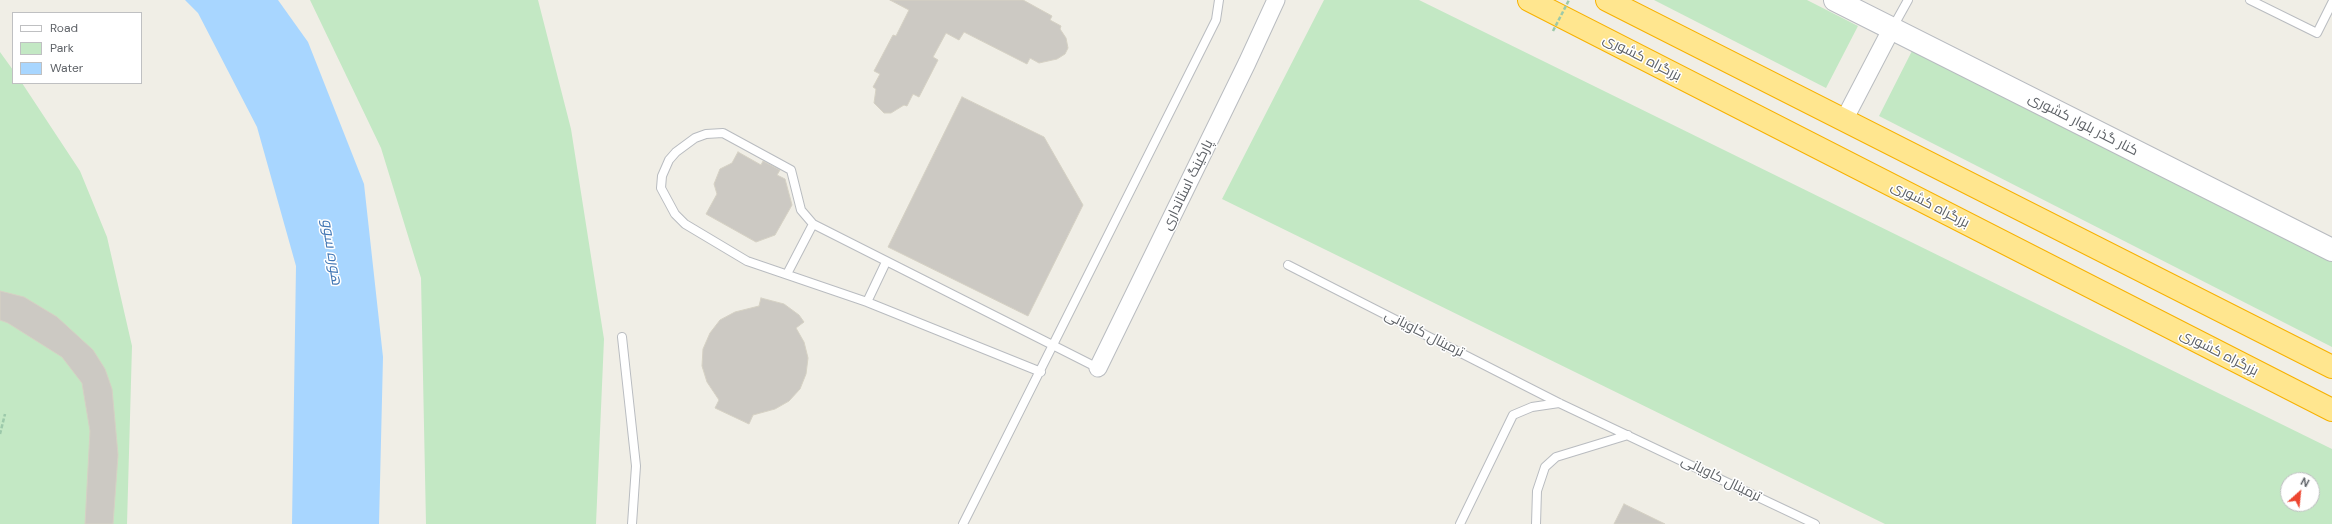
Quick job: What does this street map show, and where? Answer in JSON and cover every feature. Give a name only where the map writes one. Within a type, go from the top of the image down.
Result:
[{"type":"highway","name":"بزرگراه کشوری","points":[[1529,0],[2332,410]]},
{"type":"highway","points":[[1607,0],[2332,367]]},
{"type":"street","name":"پارکینگ استانداری","points":[[1098,368],[1247,63],[1276,0]]},
{"type":"street","name":"کنار گذر بلوار کشوری","points":[[1835,0],[2332,250]]},
{"type":"street","points":[[1844,120],[1892,28]]},
{"type":"lane","points":[[963,524],[1041,372],[1216,20],[1219,0]]},
{"type":"lane","points":[[1892,28],[1908,0]]},
{"type":"lane","points":[[2250,0],[2317,33],[2332,3]]},
{"type":"lane","points":[[1041,372],[867,302],[747,261],[685,224],[674,214],[661,188],[662,176],[669,160],[676,152],[695,138],[706,134],[723,133],[791,170],[801,210],[813,224],[1053,348],[1098,368]]},
{"type":"lane","points":[[787,274],[813,224]]},
{"type":"lane","points":[[867,302],[886,262]]},
{"type":"lane","name":"ترمینال کاویانی","points":[[1288,265],[1559,402],[1815,524]]},
{"type":"lane","points":[[622,337],[636,466],[632,524]]},
{"type":"lane","points":[[1460,524],[1513,414],[1532,407],[1559,402]]},
{"type":"lane","points":[[1536,524],[1537,491],[1545,467],[1556,457],[1628,434]]},
{"type":"path","points":[[1553,31],[1569,0]]},
{"type":"path","points":[[0,434],[5,414]]},
{"type":"green space","points":[[310,0],[538,0],[571,129],[604,339],[596,524],[426,524],[421,278],[381,148]]},
{"type":"green space","points":[[1324,0],[1419,0],[2332,449],[2332,524],[1885,524],[1222,199]]},
{"type":"green space","points":[[1654,0],[1807,0],[1858,26],[1826,88]]},
{"type":"green space","points":[[1915,45],[2332,257],[2332,347],[1879,116]]},
{"type":"green space","points":[[0,52],[12,69],[12,84],[23,84],[80,171],[107,237],[132,346],[127,524],[0,524]]},
{"type":"water","name":"هوره سوو","points":[[185,0],[278,0],[308,42],[364,184],[383,357],[379,524],[292,524],[296,266],[257,127],[198,13]]},
{"type":"building","points":[[890,0],[1023,0],[1052,16],[1050,20],[1061,26],[1060,29],[1066,38],[1068,48],[1065,54],[1057,59],[1039,63],[1030,58],[1027,64],[964,32],[959,40],[946,33],[933,57],[938,60],[919,97],[913,94],[907,106],[904,105],[891,113],[884,113],[874,103],[876,89],[873,87],[880,74],[874,71],[893,35],[896,36],[909,10]]},
{"type":"building","points":[[962,97],[1044,137],[1083,205],[1028,316],[888,247]]},
{"type":"building","points":[[738,152],[761,165],[763,161],[780,170],[777,175],[785,179],[792,205],[775,235],[756,242],[706,214],[717,194],[714,184],[720,169],[732,163]]},
{"type":"building","points":[[0,291],[24,297],[57,317],[93,350],[105,369],[112,389],[118,455],[113,524],[85,524],[90,431],[82,383],[62,357],[8,323],[0,320]]},
{"type":"building","points":[[761,298],[784,304],[799,315],[804,322],[796,328],[804,342],[808,358],[806,374],[800,389],[789,401],[775,409],[753,415],[749,424],[715,408],[719,400],[707,382],[702,366],[703,349],[710,333],[720,320],[735,312],[759,306]]},
{"type":"building","points":[[1624,504],[1665,524],[1614,524]]}]
